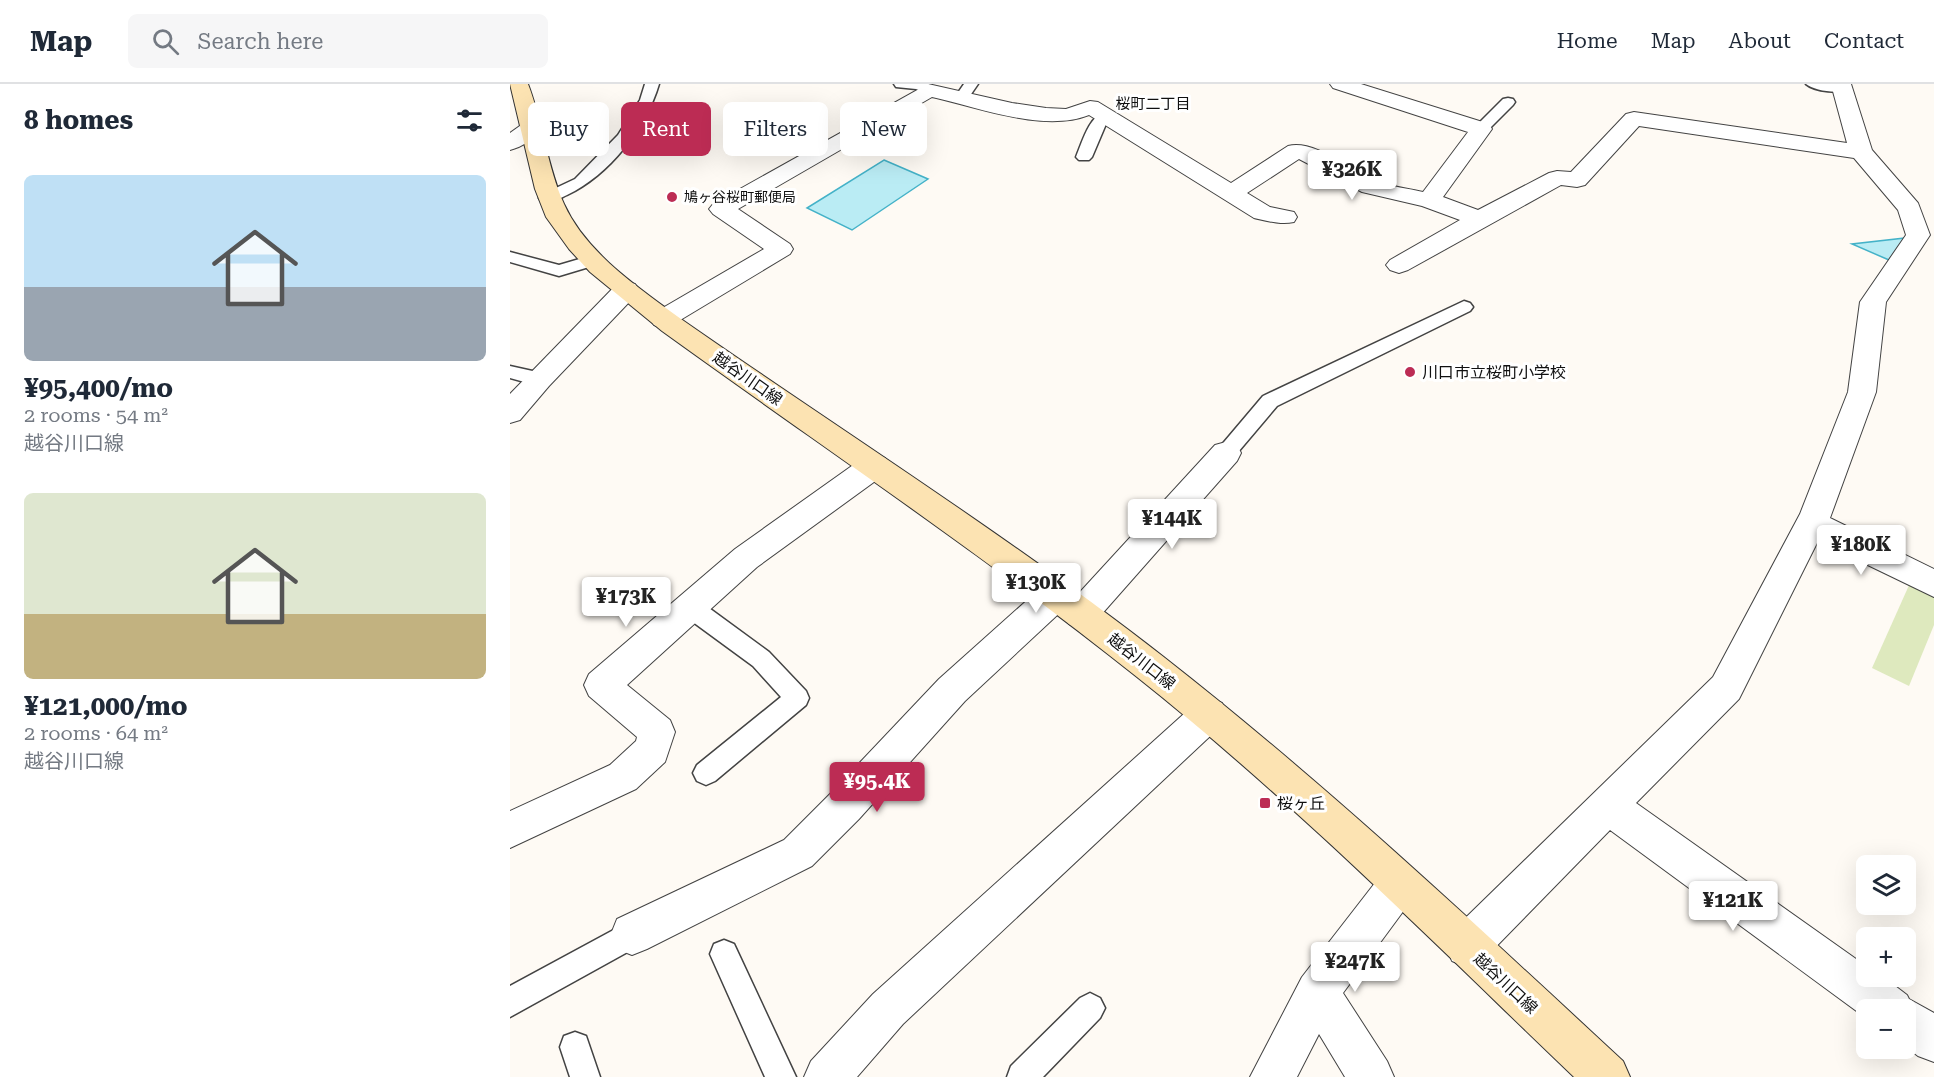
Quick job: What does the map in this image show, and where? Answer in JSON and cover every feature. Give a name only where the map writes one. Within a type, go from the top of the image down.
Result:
[{"type":"main road","name":"越谷川口線","points":[[518,84],[521,135],[547,198],[559,222],[593,260],[663,319],[1068,605],[1209,714],[1467,946],[1607,1077]]},
{"type":"street","points":[[1340,84],[1481,129],[1429,200]]},
{"type":"street","points":[[1467,946],[1726,688],[1811,523],[1862,392],[1873,302],[1918,235],[1910,208],[1861,152],[1842,86]]},
{"type":"street","points":[[663,319],[781,249],[721,209],[929,90],[967,90],[977,103],[1065,116],[1098,105],[1263,213],[1285,217]]},
{"type":"street","points":[[1399,265],[1557,178],[1577,180],[1634,119],[1861,152]]},
{"type":"street","points":[[1232,193],[1296,151],[1311,156],[1370,187],[1429,200],[1480,219]]},
{"type":"street","points":[[510,413],[538,379],[626,290]]},
{"type":"street","points":[[632,934],[798,853],[845,806],[952,690],[1068,605],[1226,453]]},
{"type":"street","points":[[510,830],[623,777],[652,750],[657,732],[602,685],[746,558],[874,466]]},
{"type":"street","points":[[1811,523],[1934,584]]},
{"type":"street","points":[[827,1077],[888,1009],[1209,714]]},
{"type":"street","points":[[1608,806],[1877,999]]},
{"type":"street","points":[[1273,1077],[1317,992],[1398,884]]},
{"type":"street","points":[[1317,992],[1371,1077]]},
{"type":"street","points":[[1916,1027],[1934,1040]]},
{"type":"lane","points":[[547,198],[581,182],[624,138],[647,100],[652,84]]},
{"type":"lane","points":[[901,84],[919,85],[929,90]]},
{"type":"lane","points":[[1813,84],[1842,86]]},
{"type":"lane","points":[[1481,129],[1508,102]]},
{"type":"lane","points":[[1084,157],[1099,123],[1098,105]]},
{"type":"lane","points":[[510,257],[559,271],[593,260]]},
{"type":"lane","points":[[1226,453],[1270,401],[1464,307]]},
{"type":"lane","points":[[510,372],[538,379]]},
{"type":"lane","points":[[690,607],[761,659],[798,698],[706,773]]},
{"type":"lane","points":[[510,1002],[632,934]]},
{"type":"lane","points":[[724,954],[781,1077]]},
{"type":"lane","points":[[1022,1077],[1090,1008]]},
{"type":"lane","points":[[575,1047],[585,1077]]},
{"type":"green space","points":[[1910,583],[1934,594],[1934,625],[1909,686],[1872,668]]},
{"type":"water","points":[[884,160],[928,179],[852,230],[807,208]]},
{"type":"water","points":[[1905,238],[1889,260],[1852,244]]},
{"type":"place","name":"鳩ヶ谷桜町郵便局","points":[[672,197]]},
{"type":"place","name":"川口市立桜町小学校","points":[[1410,372]]},
{"type":"place","name":"桜ヶ丘","points":[[1265,803]]},
{"type":"district","name":"桜町二丁目","points":[[1153,104]]}]
